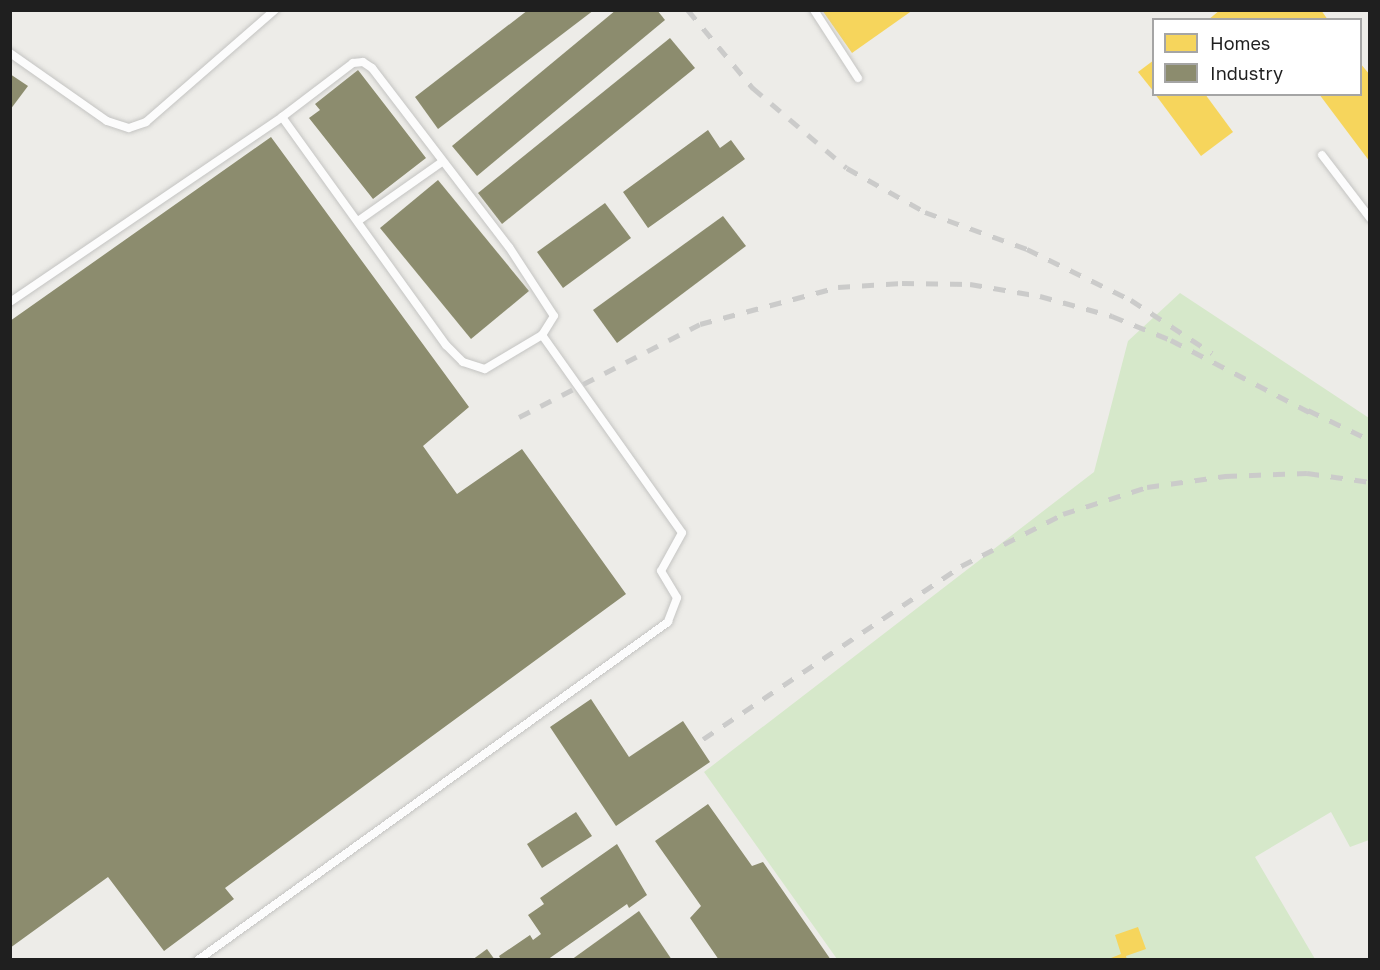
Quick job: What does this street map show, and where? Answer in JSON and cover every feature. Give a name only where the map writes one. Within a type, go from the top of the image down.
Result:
[{"type":"lane","points":[[10,53],[107,121],[129,128],[146,122],[275,10]]},
{"type":"lane","points":[[814,10],[858,78]]},
{"type":"lane","points":[[10,302],[282,117],[353,63],[363,62],[393,93],[442,162],[509,247],[554,316],[542,335],[485,369],[464,362],[446,345],[282,117]]},
{"type":"lane","points":[[1322,155],[1370,218]]},
{"type":"lane","points":[[358,221],[442,162]]},
{"type":"lane","points":[[198,960],[668,622],[675,612],[676,598],[661,571],[682,533],[542,335]]},
{"type":"green space","points":[[1180,293],[1369,418],[1369,840],[1350,847],[1331,812],[1255,857],[1315,959],[837,959],[704,772],[1094,472],[1128,341]]},
{"type":"building: Homes","points":[[822,10],[913,10],[852,53]]},
{"type":"building: Homes","points":[[1220,10],[1321,10],[1327,18],[1210,18]]},
{"type":"building: Homes","points":[[1152,62],[1152,90],[1138,72]]},
{"type":"building: Homes","points":[[1362,65],[1370,75],[1370,162],[1320,96],[1362,96]]},
{"type":"building: Homes","points":[[1156,96],[1206,96],[1233,132],[1201,156]]},
{"type":"building: Homes","points":[[1138,927],[1146,949],[1126,956],[1127,960],[1106,960],[1121,954],[1115,935]]},
{"type":"building: Industry","points":[[528,10],[594,10],[438,129],[415,97]]},
{"type":"building: Industry","points":[[616,10],[657,10],[665,20],[477,176],[452,146]]},
{"type":"building: Industry","points":[[670,38],[695,68],[502,224],[478,193]]},
{"type":"building: Industry","points":[[358,70],[426,158],[373,199],[309,118],[320,110],[315,104]]},
{"type":"building: Industry","points":[[10,74],[28,86],[10,110]]},
{"type":"building: Industry","points":[[708,130],[720,148],[731,140],[745,159],[648,228],[623,192]]},
{"type":"building: Industry","points":[[271,137],[469,407],[423,446],[457,494],[522,449],[626,594],[225,888],[234,899],[164,951],[108,877],[10,948],[10,321]]},
{"type":"building: Industry","points":[[438,180],[529,291],[471,339],[380,228]]},
{"type":"building: Industry","points":[[605,203],[631,238],[563,288],[537,252]]},
{"type":"building: Industry","points":[[723,216],[746,246],[617,343],[593,310]]},
{"type":"building: Industry","points":[[591,699],[629,757],[683,721],[710,762],[616,826],[550,727]]},
{"type":"building: Industry","points":[[708,804],[752,866],[763,862],[831,960],[719,960],[690,918],[701,906],[655,841]]},
{"type":"building: Industry","points":[[576,812],[592,836],[542,868],[527,844]]},
{"type":"building: Industry","points":[[617,844],[647,895],[629,908],[627,904],[547,960],[501,960],[499,956],[530,935],[533,940],[541,934],[528,915],[544,904],[540,898]]},
{"type":"building: Industry","points":[[639,911],[672,960],[571,960]]},
{"type":"building: Industry","points":[[487,949],[495,960],[472,960]]},
{"type":"railway","points":[[688,10],[753,88],[847,168],[925,212],[1027,249],[1131,300],[1212,353]]},
{"type":"railway","points":[[519,417],[700,324],[838,287],[902,283],[970,284],[1040,296],[1112,316],[1171,340],[1315,415]]},
{"type":"railway","points":[[1308,410],[1370,440]]},
{"type":"railway","points":[[703,739],[961,566],[1063,514],[1147,487],[1225,476],[1307,473],[1370,482]]}]
